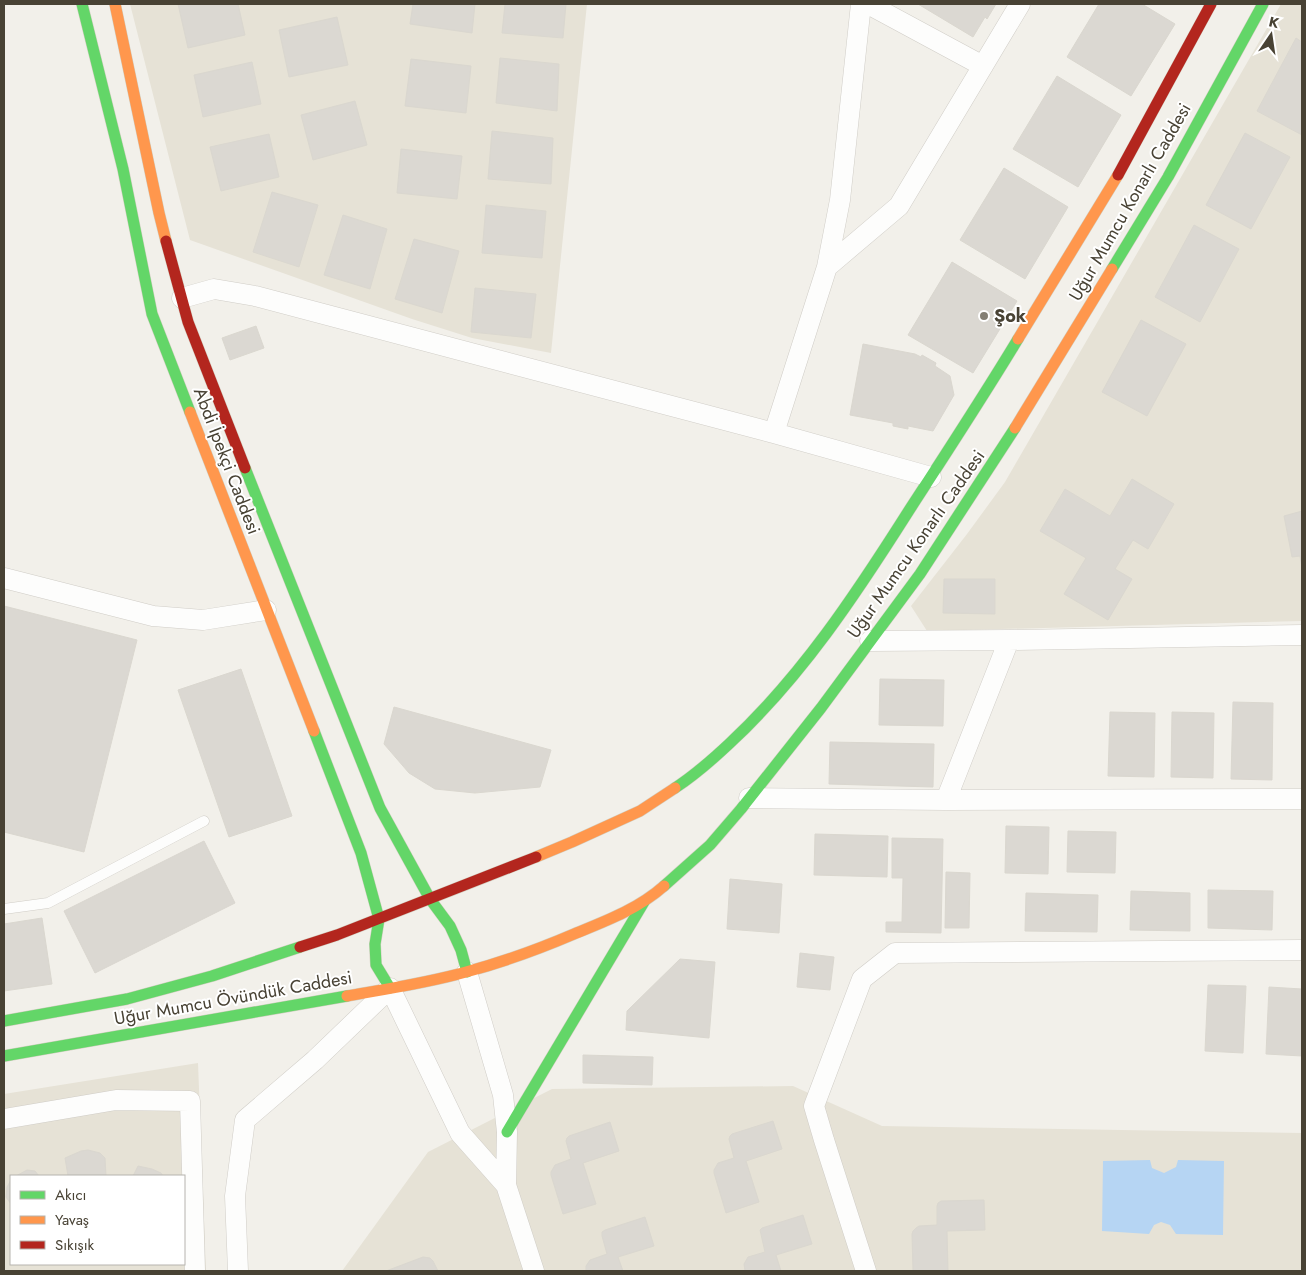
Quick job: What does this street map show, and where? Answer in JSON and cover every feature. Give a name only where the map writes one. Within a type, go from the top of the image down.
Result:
[{"type":"street","name":"Abdi İpekçi Caddesi","points":[[82,4],[123,169],[152,314],[361,853],[379,918]]},
{"type":"street","name":"Abdi İpekçi Caddesi","points":[[115,4],[159,213],[188,322],[380,808],[430,899],[450,926],[468,972]]},
{"type":"street","points":[[774,433],[827,267],[840,200],[861,4]]},
{"type":"street","points":[[868,4],[983,66]]},
{"type":"street","points":[[827,267],[899,206],[1020,4]]},
{"type":"street","name":"Uğur Mumcu Konarlı Caddesi","points":[[430,899],[506,870],[640,811],[684,782],[716,756],[777,695],[808,657],[864,581],[987,390],[1118,175],[1211,4]]},
{"type":"street","name":"Uğur Mumcu Konarlı Caddesi","points":[[468,972],[533,951],[630,910],[656,893],[710,845],[750,798],[821,708],[920,574],[1008,440],[1168,177],[1263,4]]},
{"type":"street","points":[[182,298],[214,290],[255,296],[774,433],[931,477]]},
{"type":"street","points":[[4,578],[153,616],[204,620],[266,610]]},
{"type":"street","points":[[870,641],[1302,635]]},
{"type":"street","points":[[946,800],[1009,640]]},
{"type":"street","points":[[750,798],[946,800],[1302,799]]},
{"type":"street","name":"Uğur Mumcu Övündük Caddesi","points":[[4,1021],[127,999],[212,976],[337,935],[430,899]]},
{"type":"street","points":[[507,1132],[646,900]]},
{"type":"street","points":[[379,918],[375,944],[376,965],[390,988],[460,1133],[506,1185]]},
{"type":"street","points":[[866,1271],[814,1106],[862,979],[895,953],[1302,950]]},
{"type":"street","points":[[468,972],[503,1095],[507,1132],[506,1185],[534,1271]]},
{"type":"street","name":"Uğur Mumcu Övündük Caddesi","points":[[4,1056],[424,982],[468,972]]},
{"type":"street","points":[[238,1271],[235,1196],[245,1120],[315,1060],[390,988]]},
{"type":"street","points":[[4,1119],[116,1100],[190,1101],[195,1271]]},
{"type":"lane","points":[[4,908],[48,903],[204,821]]},
{"type":"shaded area","points":[[130,4],[587,4],[551,353],[472,338],[412,319],[190,240]]},
{"type":"shaded area","points":[[1281,4],[1302,4],[1302,621],[927,631],[911,606],[1005,482]]},
{"type":"shaded area","points":[[198,1063],[206,1271],[4,1271],[4,1094]]},
{"type":"shaded area","points":[[793,1086],[882,1126],[1302,1133],[1302,1271],[342,1271],[428,1152],[552,1089]]},
{"type":"water","points":[[1150,1160],[1152,1168],[1164,1173],[1176,1167],[1178,1160],[1224,1161],[1223,1235],[1176,1234],[1170,1225],[1161,1222],[1154,1225],[1149,1234],[1102,1231],[1103,1161]]},
{"type":"building","points":[[178,4],[238,4],[245,35],[188,48]]},
{"type":"building","points":[[413,4],[475,4],[472,33],[410,24]]},
{"type":"building","points":[[505,4],[566,4],[563,38],[502,33]]},
{"type":"building","points":[[918,4],[996,4],[987,19],[985,17],[973,37]]},
{"type":"building","points":[[1099,4],[1142,4],[1175,24],[1131,96],[1067,57]]},
{"type":"building","points":[[337,17],[348,65],[289,77],[279,30]]},
{"type":"building","points":[[1296,38],[1302,42],[1302,135],[1257,111]]},
{"type":"building","points":[[500,58],[559,64],[557,111],[496,103]]},
{"type":"building","points":[[411,59],[471,66],[466,113],[405,106]]},
{"type":"building","points":[[252,62],[261,104],[203,117],[194,75]]},
{"type":"building","points":[[1057,76],[1121,115],[1078,187],[1013,149]]},
{"type":"building","points":[[355,101],[367,145],[313,160],[301,115]]},
{"type":"building","points":[[492,131],[553,138],[551,184],[488,179]]},
{"type":"building","points":[[1245,133],[1290,157],[1251,229],[1206,205]]},
{"type":"building","points":[[269,134],[279,177],[221,191],[210,147]]},
{"type":"building","points":[[401,149],[462,156],[457,199],[397,193]]},
{"type":"building","points":[[1004,168],[1068,207],[1025,279],[960,240]]},
{"type":"building","points":[[272,192],[318,205],[299,267],[253,252]]},
{"type":"building","points":[[486,205],[546,211],[542,258],[482,253]]},
{"type":"building","points":[[343,215],[387,229],[370,289],[324,275]]},
{"type":"building","points":[[1194,225],[1239,249],[1200,322],[1155,297]]},
{"type":"building","points":[[414,239],[459,251],[442,313],[395,299]]},
{"type":"building","points":[[952,262],[1017,301],[973,373],[908,335]]},
{"type":"building","points":[[475,288],[536,294],[531,338],[471,332]]},
{"type":"building","points":[[1141,320],[1186,344],[1147,416],[1102,392]]},
{"type":"building","points":[[256,326],[264,348],[230,360],[222,338]]},
{"type":"building","points":[[863,344],[915,354],[921,357],[922,355],[936,363],[935,366],[950,376],[954,395],[933,431],[908,426],[908,429],[893,426],[893,423],[850,415]]},
{"type":"building","points":[[1132,479],[1174,504],[1148,549],[1133,540],[1115,569],[1132,579],[1108,620],[1064,594],[1086,558],[1040,531],[1065,489],[1110,516]]},
{"type":"building","points":[[1302,511],[1302,568],[1300,556],[1292,557],[1284,516]]},
{"type":"building","points":[[944,579],[995,579],[995,614],[943,613]]},
{"type":"building","points":[[4,606],[137,640],[84,852],[4,832]]},
{"type":"building","points":[[241,669],[292,816],[229,837],[178,690]]},
{"type":"building","points":[[880,679],[944,680],[943,726],[879,725]]},
{"type":"building","points":[[1233,702],[1273,703],[1272,780],[1231,779]]},
{"type":"building","points":[[394,707],[551,750],[540,787],[475,793],[435,789],[409,773],[384,744]]},
{"type":"building","points":[[1110,712],[1155,713],[1154,777],[1108,776]]},
{"type":"building","points":[[1172,712],[1214,713],[1213,778],[1171,777]]},
{"type":"building","points":[[830,742],[934,744],[933,787],[829,784]]},
{"type":"building","points":[[1006,826],[1049,827],[1048,874],[1005,873]]},
{"type":"building","points":[[1068,831],[1116,832],[1115,873],[1067,872]]},
{"type":"building","points":[[815,834],[888,836],[887,877],[814,875]]},
{"type":"building","points":[[892,838],[943,839],[941,933],[886,932],[886,922],[902,922],[903,878],[892,878]]},
{"type":"building","points":[[204,841],[235,903],[95,973],[64,911]]},
{"type":"building","points":[[946,872],[970,873],[969,928],[945,928]]},
{"type":"building","points":[[730,879],[782,884],[779,933],[727,929]]},
{"type":"building","points":[[1208,890],[1273,891],[1272,930],[1208,928]]},
{"type":"building","points":[[1131,891],[1190,893],[1190,931],[1130,930]]},
{"type":"building","points":[[1026,893],[1098,895],[1097,932],[1025,931]]},
{"type":"building","points":[[42,918],[52,984],[4,991],[4,924]]},
{"type":"building","points":[[800,953],[834,957],[830,990],[797,987]]},
{"type":"building","points":[[680,959],[715,962],[709,1038],[626,1030],[627,1011]]},
{"type":"building","points":[[1208,985],[1246,986],[1243,1053],[1205,1051]]},
{"type":"building","points":[[1269,987],[1302,989],[1302,1056],[1266,1054]]},
{"type":"building","points":[[583,1055],[653,1057],[652,1085],[583,1083]]},
{"type":"building","points":[[773,1121],[782,1149],[746,1161],[759,1202],[726,1213],[714,1170],[718,1163],[734,1158],[729,1139],[730,1136]]},
{"type":"building","points":[[610,1122],[619,1151],[583,1163],[596,1204],[563,1214],[551,1172],[555,1165],[571,1159],[566,1141],[567,1138]]},
{"type":"building","points":[[88,1150],[100,1153],[105,1158],[106,1175],[68,1175],[65,1158]]},
{"type":"building","points":[[138,1166],[152,1169],[162,1175],[134,1175]]},
{"type":"building","points":[[27,1170],[35,1171],[38,1175],[18,1175]]},
{"type":"building","points":[[10,1182],[10,1203],[6,1197],[7,1187]]},
{"type":"building","points":[[984,1200],[985,1230],[947,1231],[948,1271],[913,1271],[913,1231],[919,1226],[937,1225],[938,1203],[941,1201]]},
{"type":"building","points":[[803,1215],[812,1244],[776,1255],[781,1271],[745,1271],[744,1264],[748,1257],[765,1252],[760,1230],[762,1228]]},
{"type":"building","points":[[645,1217],[654,1246],[618,1257],[623,1271],[586,1271],[586,1266],[590,1260],[607,1254],[602,1232]]},
{"type":"building","points":[[423,1257],[430,1258],[438,1271],[386,1271]]},
{"type":"traffic: fast","points":[[82,4],[123,169],[152,314],[190,412]]},
{"type":"traffic: fast","points":[[1112,269],[1168,177],[1263,4]]},
{"type":"traffic: fast","points":[[675,788],[690,778],[730,743],[781,690],[804,662],[848,603],[888,543],[1018,339]]},
{"type":"traffic: fast","points":[[664,886],[710,845],[821,708],[920,574],[1015,428]]},
{"type":"traffic: fast","points":[[245,468],[380,808],[430,899],[450,926],[461,950],[467,972]]},
{"type":"traffic: fast","points":[[314,731],[361,853],[379,919],[375,944],[376,965],[390,988]]},
{"type":"traffic: fast","points":[[507,1132],[644,902]]},
{"type":"traffic: fast","points":[[4,1021],[127,999],[212,976],[300,947]]},
{"type":"traffic: fast","points":[[4,1056],[347,996]]},
{"type":"traffic: slow","points":[[115,4],[166,241]]},
{"type":"traffic: slow","points":[[1018,339],[1118,175]]},
{"type":"traffic: slow","points":[[1015,428],[1112,269]]},
{"type":"traffic: slow","points":[[190,412],[314,731]]},
{"type":"traffic: slow","points":[[536,857],[640,811],[675,788]]},
{"type":"traffic: slow","points":[[347,996],[437,979],[521,955],[621,914],[664,886]]},
{"type":"traffic: jam","points":[[1118,175],[1211,4]]},
{"type":"traffic: jam","points":[[166,241],[188,322],[245,468]]},
{"type":"traffic: jam","points":[[300,947],[337,935],[536,857]]},
{"type":"place","name":"Şok","points":[[984,316]]}]
